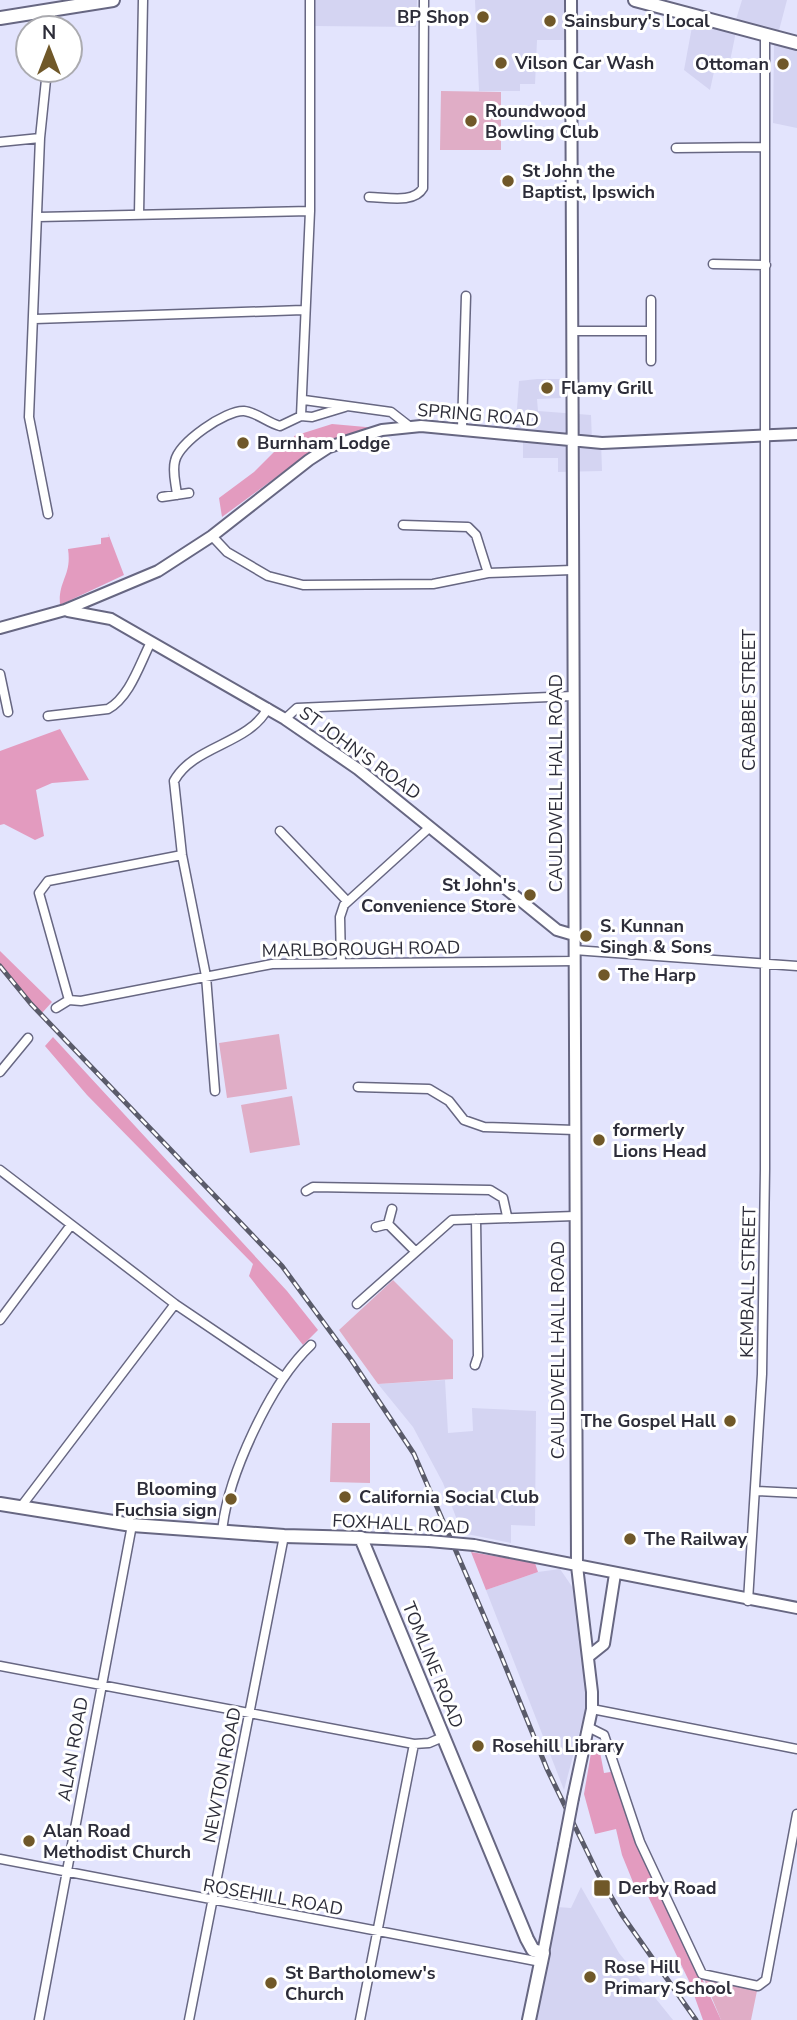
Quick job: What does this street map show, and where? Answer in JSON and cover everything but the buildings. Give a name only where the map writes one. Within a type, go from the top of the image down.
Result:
[{"type":"main road","points":[[0,18],[113,0]]},
{"type":"main road","points":[[635,0],[797,43]]},
{"type":"main road","name":"FOXHALL ROAD","points":[[0,1504],[19,1510],[132,1525],[284,1536],[361,1538]]},
{"type":"main road","name":"TOMLINE ROAD","points":[[361,1538],[527,1939],[533,1950],[542,1958]]},
{"type":"main road","points":[[528,2020],[542,1958]]},
{"type":"street","points":[[139,214],[144,0]]},
{"type":"street","points":[[301,416],[304,400],[303,310],[310,211],[310,0]]},
{"type":"street","points":[[369,197],[410,198],[419,195],[423,188],[424,0]]},
{"type":"street","name":"CAULDWELL HALL ROAD","points":[[571,0],[577,1566]]},
{"type":"street","name":"CRABBE STREET","points":[[765,35],[765,963]]},
{"type":"street","points":[[46,84],[40,138],[35,319],[29,417],[48,514]]},
{"type":"street","points":[[0,142],[40,138]]},
{"type":"street","points":[[676,148],[765,147]]},
{"type":"street","points":[[38,217],[310,211]]},
{"type":"street","points":[[713,264],[766,265]]},
{"type":"street","points":[[462,428],[466,296]]},
{"type":"street","points":[[651,300],[651,361]]},
{"type":"street","points":[[35,319],[303,310]]},
{"type":"street","points":[[572,331],[651,331]]},
{"type":"street","points":[[304,400],[391,412],[409,426]]},
{"type":"street","points":[[177,495],[174,473],[177,454],[189,440],[224,416],[247,411],[280,426],[301,416],[312,417],[345,407]]},
{"type":"street","name":"SPRING ROAD","points":[[0,628],[107,595],[158,571],[212,536],[309,460],[330,447],[382,430],[409,426],[462,428],[572,442],[797,434]]},
{"type":"street","points":[[162,497],[189,493]]},
{"type":"street","points":[[403,525],[468,527],[476,535],[488,572]]},
{"type":"street","points":[[212,536],[220,546],[243,562],[283,582],[303,585],[433,584],[488,572],[572,570]]},
{"type":"street","points":[[107,595],[107,613],[111,619]]},
{"type":"street","name":"ST JOHN'S ROAD","points":[[65,610],[111,619],[285,719],[348,761],[557,930],[574,935]]},
{"type":"street","points":[[48,716],[101,710],[114,705],[124,694],[151,642]]},
{"type":"street","points":[[0,674],[8,712]]},
{"type":"street","points":[[285,719],[297,709],[573,695]]},
{"type":"street","points":[[215,1091],[206,976],[181,855],[173,792],[179,773],[204,755],[255,727],[268,709]]},
{"type":"street","points":[[341,963],[340,917],[347,901],[430,827]]},
{"type":"street","points":[[280,831],[347,901]]},
{"type":"street","points":[[56,1008],[69,1000],[39,893],[42,886],[48,881],[181,855]]},
{"type":"street","name":"MARLBOROUGH ROAD","points":[[69,1000],[81,1001],[267,964],[574,955],[797,966]]},
{"type":"street","name":"KEMBALL STREET","points":[[748,1601],[763,1361],[765,963]]},
{"type":"street","points":[[0,1072],[28,1038]]},
{"type":"street","points":[[358,1087],[429,1090],[449,1101],[464,1120],[484,1127],[575,1130]]},
{"type":"street","points":[[0,1170],[175,1304],[283,1377]]},
{"type":"street","points":[[306,1191],[313,1187],[489,1190],[503,1198],[508,1216]]},
{"type":"street","points":[[387,1224],[392,1209]]},
{"type":"street","points":[[357,1304],[447,1222],[508,1216],[575,1216]]},
{"type":"street","points":[[475,1364],[478,1356],[476,1219]]},
{"type":"street","points":[[376,1227],[387,1224]]},
{"type":"street","points":[[387,1224],[415,1251]]},
{"type":"street","points":[[0,1320],[71,1225]]},
{"type":"street","points":[[19,1510],[175,1304]]},
{"type":"street","points":[[222,1532],[225,1511],[253,1435],[283,1377],[311,1345]]},
{"type":"street","points":[[757,1490],[797,1493]]},
{"type":"street","name":"ALAN ROAD","points":[[39,2020],[132,1525]]},
{"type":"street","name":"NEWTON ROAD","points":[[189,2020],[284,1536]]},
{"type":"street","name":"FOXHALL ROAD","points":[[361,1538],[474,1545],[748,1601],[797,1608]]},
{"type":"street","points":[[542,1958],[592,1709],[589,1656],[577,1566]]},
{"type":"street","points":[[589,1656],[604,1644],[615,1574]]},
{"type":"street","points":[[0,1666],[414,1744],[429,1743],[443,1737]]},
{"type":"street","points":[[592,1709],[797,1749]]},
{"type":"street","points":[[588,1727],[604,1735],[640,1842],[702,1974],[758,1986],[766,1980],[797,1814]]},
{"type":"street","points":[[360,2020],[414,1744]]},
{"type":"street","name":"ROSEHILL ROAD","points":[[0,1859],[376,1932],[542,1958]]},
{"type":"shaded area","points":[[314,0],[417,0],[416,27],[314,26]]},
{"type":"shaded area","points":[[475,0],[564,0],[564,40],[537,40],[535,84],[520,84],[520,91],[479,91]]},
{"type":"shaded area","points":[[742,0],[787,0],[777,38],[737,27],[730,61],[717,58],[710,90],[684,70],[694,16],[734,26]]},
{"type":"shaded area","points":[[774,44],[797,50],[797,128],[773,123]]},
{"type":"shaded area","name":"Roundwood Bowling Club","points":[[441,91],[501,92],[501,150],[440,150]]},
{"type":"shaded area","points":[[562,379],[561,398],[537,399],[538,411],[591,415],[592,441],[601,441],[602,471],[558,472],[558,458],[523,458],[523,438],[515,436],[519,381]]},
{"type":"shaded area","points":[[332,424],[377,428],[317,447],[222,517],[219,498],[254,472],[275,451],[273,445],[295,442],[294,436]]},
{"type":"shaded area","points":[[108,533],[124,575],[60,605],[68,566],[68,549],[101,544],[101,538],[109,537]]},
{"type":"shaded area","points":[[60,729],[89,780],[52,783],[36,790],[44,836],[35,840],[4,824],[0,825],[0,751]]},
{"type":"shaded area","points":[[0,951],[52,1002],[42,1013],[0,970]]},
{"type":"shaded area","points":[[279,1034],[287,1089],[227,1098],[219,1043]]},
{"type":"shaded area","points":[[53,1037],[287,1291],[318,1330],[303,1345],[249,1276],[253,1264],[87,1095],[45,1046]]},
{"type":"shaded area","points":[[292,1096],[300,1145],[250,1153],[241,1105]]},
{"type":"shaded area","points":[[393,1280],[453,1340],[453,1379],[378,1384],[339,1330]]},
{"type":"shaded area","points":[[445,1380],[448,1433],[473,1431],[472,1408],[536,1411],[535,1526],[511,1525],[511,1543],[462,1533],[443,1483],[413,1427],[378,1384]]},
{"type":"shaded area","points":[[332,1423],[370,1423],[370,1483],[330,1482]]},
{"type":"shaded area","points":[[471,1552],[535,1563],[538,1572],[486,1590]]},
{"type":"shaded area","points":[[560,1569],[573,1588],[583,1655],[586,1707],[564,1790],[486,1590],[538,1572]]},
{"type":"shaded area","points":[[600,1752],[604,1773],[617,1771],[640,1842],[721,2020],[703,2020],[689,1981],[645,1890],[637,1892],[622,1855],[616,1829],[595,1834],[584,1794],[591,1753]]},
{"type":"shaded area","name":"Rose Hill Primary School","points":[[581,1887],[619,1953],[673,2020],[534,2020],[557,1907],[571,1908]]},
{"type":"shaded area","points":[[702,1974],[758,1986],[751,2020],[721,2020]]},
{"type":"railway","points":[[0,966],[31,1004],[282,1266],[352,1361],[414,1454],[547,1769],[599,1876],[622,1915],[696,2020]]},
{"type":"place","name":"BP Shop","points":[[483,17]]},
{"type":"place","name":"Sainsbury's Local","points":[[550,21]]},
{"type":"place","name":"Vilson Car Wash","points":[[501,63]]},
{"type":"place","name":"Ottoman","points":[[783,64]]},
{"type":"place","name":"Roundwood Bowling Club","points":[[471,121]]},
{"type":"place","name":"St John the Baptist, Ipswich","points":[[508,181]]},
{"type":"place","name":"Flamy Grill","points":[[547,388]]},
{"type":"place","name":"Burnham Lodge","points":[[243,443]]},
{"type":"place","name":"St John's Convenience Store","points":[[530,895]]},
{"type":"place","name":"S. Kunnan Singh & Sons","points":[[586,936]]},
{"type":"place","name":"The Harp","points":[[604,975]]},
{"type":"place","name":"formerly Lions Head","points":[[599,1140]]},
{"type":"place","name":"The Gospel Hall","points":[[730,1421]]},
{"type":"place","name":"California Social Club","points":[[345,1497]]},
{"type":"place","name":"Blooming Fuchsia sign","points":[[231,1499]]},
{"type":"place","name":"The Railway","points":[[630,1539]]},
{"type":"place","name":"Rosehill Library","points":[[478,1746]]},
{"type":"place","name":"Alan Road Methodist Church","points":[[29,1841]]},
{"type":"place","name":"Derby Road","points":[[602,1888]]},
{"type":"place","name":"Rose Hill Primary School","points":[[590,1977]]},
{"type":"place","name":"St Bartholomew's Church","points":[[271,1983]]}]
